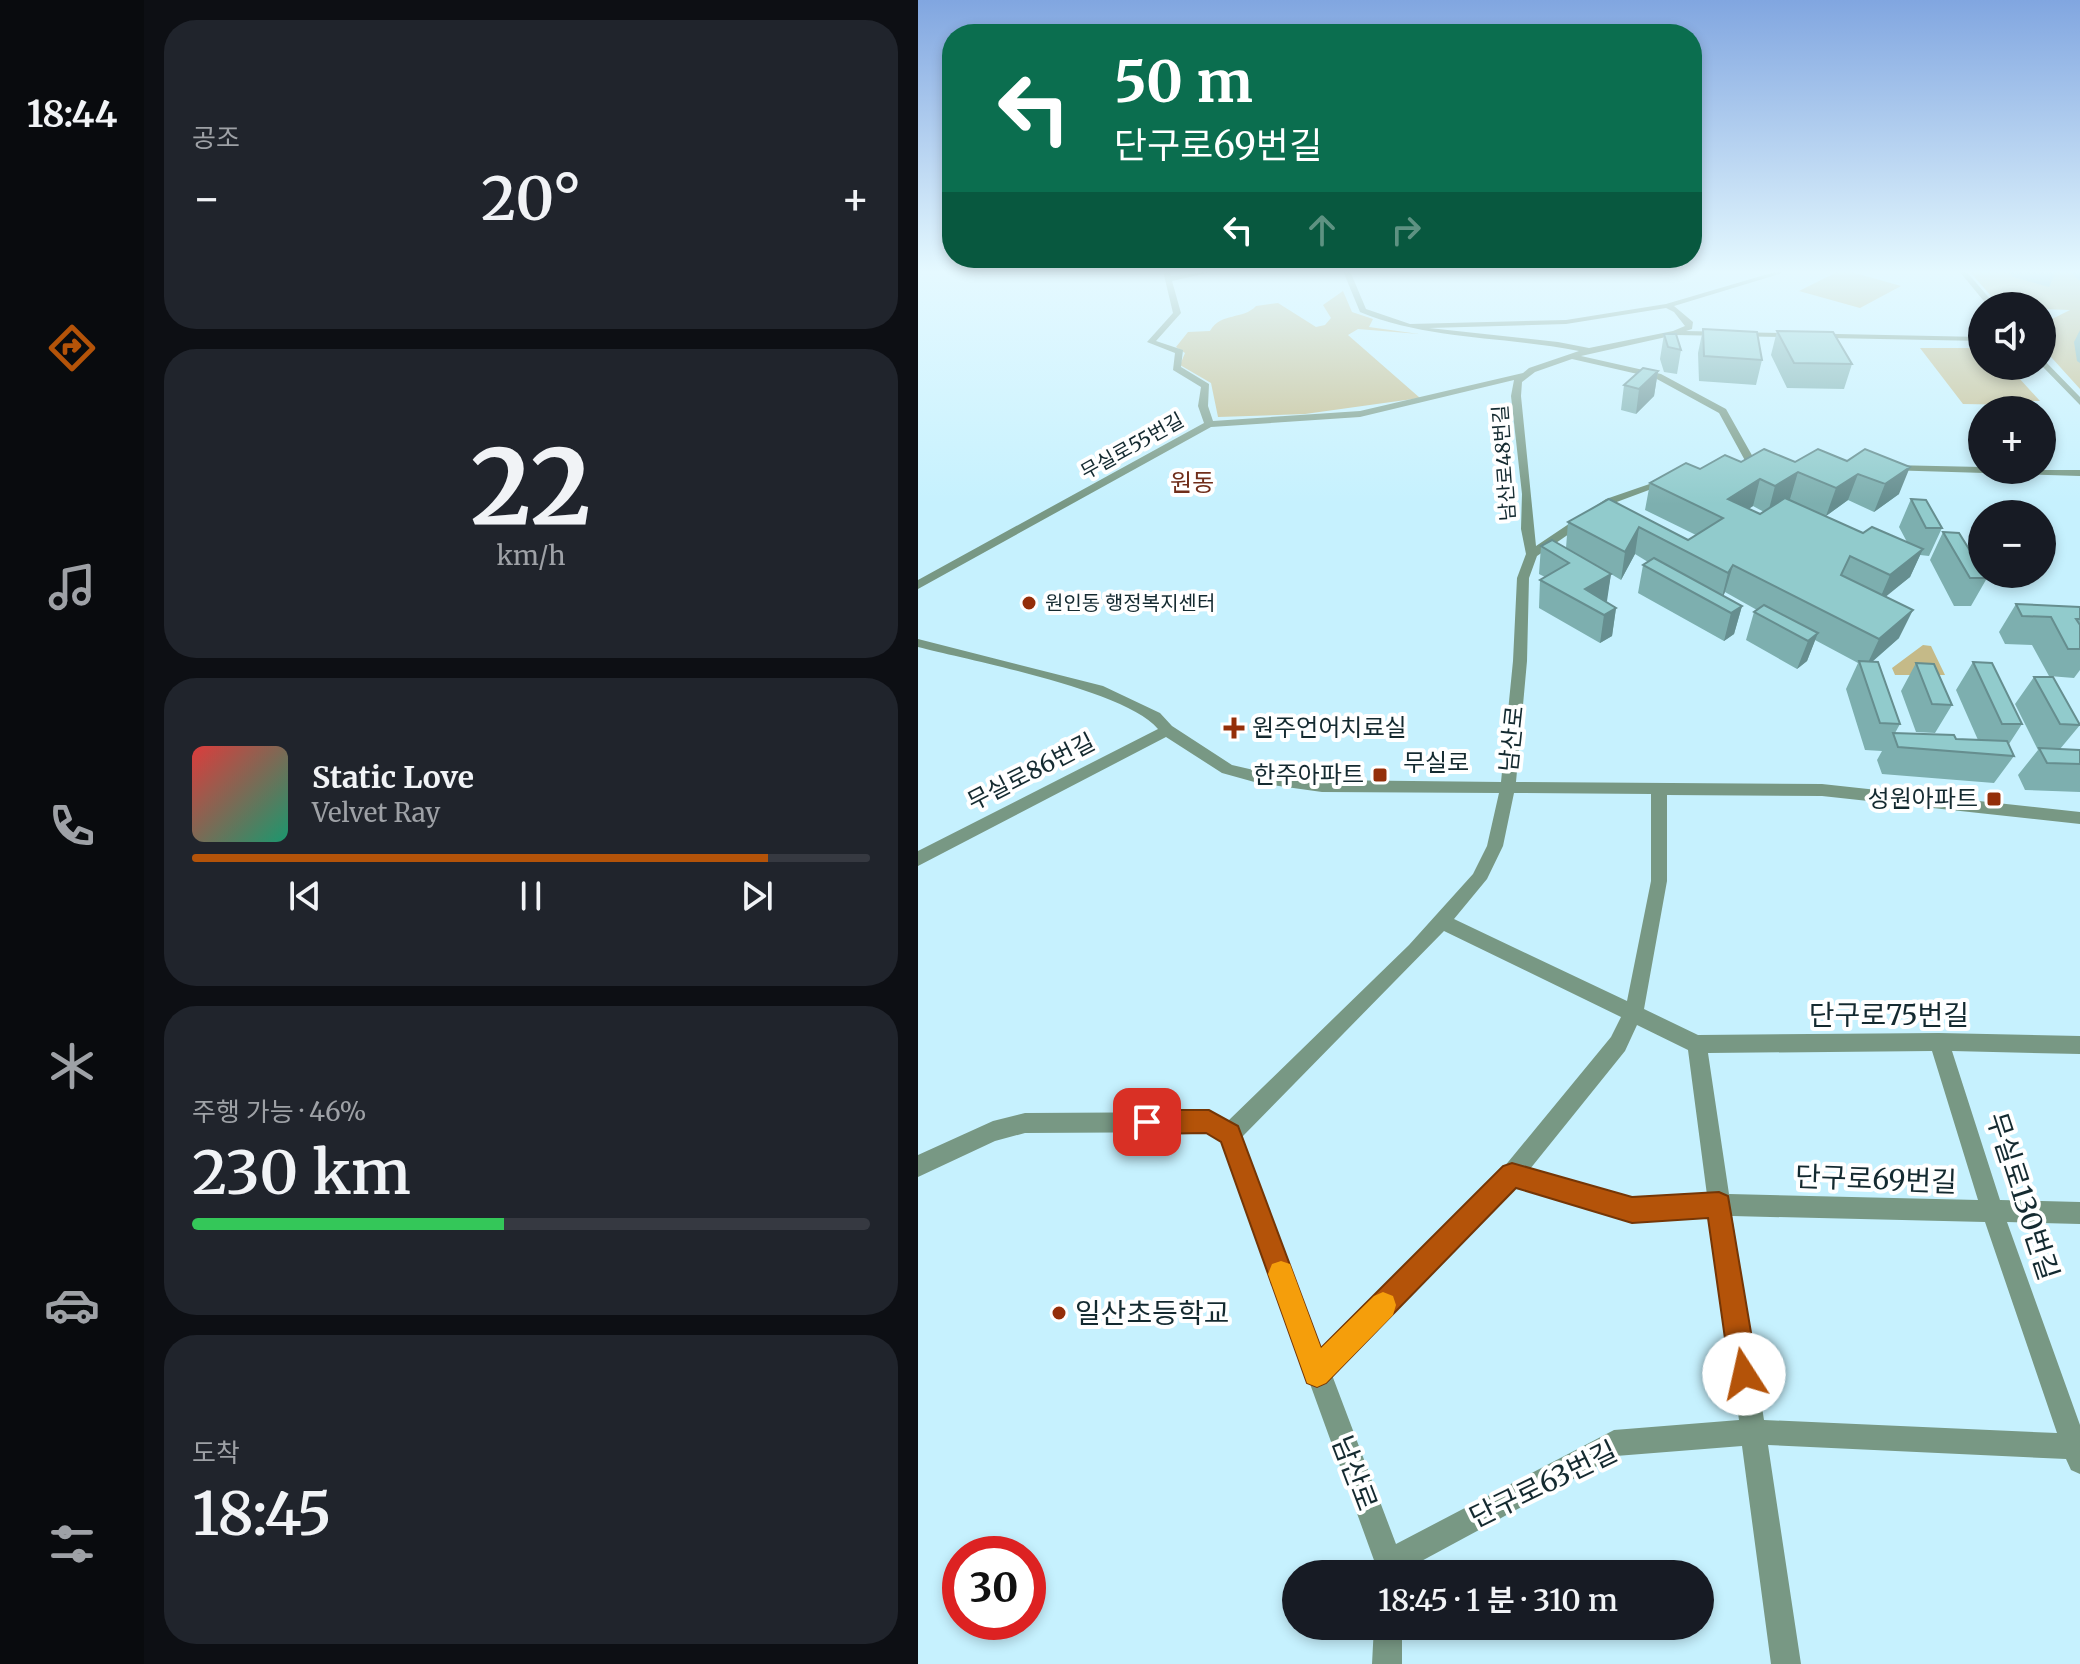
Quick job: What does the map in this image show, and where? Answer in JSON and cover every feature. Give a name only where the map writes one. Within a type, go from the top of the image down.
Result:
[{"type":"street","points":[[1170,349],[1180,352],[1176,368],[1206,386],[1203,406],[1209,424]]},
{"type":"street","points":[[1577,349],[1588,351]]},
{"type":"street","name":"남산로48번길","points":[[1532,554],[1527,529],[1527,494],[1516,396],[1518,381],[1524,375],[1599,349]]},
{"type":"street","points":[[1572,356],[1658,376],[1723,411],[1753,466]]},
{"type":"street","name":"무실로55번길","points":[[918,585],[1209,424],[1360,414],[1524,375]]},
{"type":"street","points":[[2056,376],[2080,402]]},
{"type":"street","points":[[1737,467],[1767,466]]},
{"type":"street","points":[[1884,468],[2080,473]]},
{"type":"street","points":[[1532,554],[1610,501],[1686,476]]},
{"type":"street","name":"남산로","points":[[1386,1560],[1230,1134],[1442,922],[1479,879],[1495,846],[1508,787],[1520,661],[1523,578],[1532,554]]},
{"type":"street","name":"무실로","points":[[918,643],[1098,689],[1155,716],[1167,730],[1227,769],[1258,777],[1322,786],[1822,790],[2080,818]]},
{"type":"street","name":"무실로86번길","points":[[918,859],[1167,730]]},
{"type":"street","points":[[1317,1373],[1512,1175],[1618,1044],[1634,1012],[1659,881],[1659,787]]},
{"type":"street","name":"단구로75번길","points":[[1442,922],[1697,1044],[1939,1042],[2080,1045]]},
{"type":"street","name":"무실로130번길","points":[[1939,1042],[1993,1213],[2078,1452]]},
{"type":"street","points":[[1697,1044],[1733,1315],[1754,1432],[1786,1664]]},
{"type":"street","points":[[918,1166],[993,1131],[1025,1123],[1209,1122],[1230,1134]]},
{"type":"street","name":"단구로69번길","points":[[1512,1175],[1632,1210],[1719,1205],[2080,1213]]},
{"type":"street","name":"단구로63번길","points":[[1403,1560],[1614,1443],[1754,1432],[2078,1452]]},
{"type":"street","points":[[1387,1664],[1388,1640]]},
{"type":"shaded area","points":[[1178,349],[1364,349],[1420,398],[1305,414],[1218,417],[1211,383],[1180,365],[1185,353]]},
{"type":"shaded area","points":[[1921,349],[1968,349],[1968,380],[2021,380],[2035,396],[1968,396],[1968,404],[1963,404]]},
{"type":"shaded area","points":[[2056,349],[2080,349],[2080,389],[2056,362]]},
{"type":"shaded area","points":[[1923,645],[1931,646],[1945,675],[1895,675],[1892,668]]},
{"type":"building","points":[[1704,349],[1760,349],[1762,360],[1704,356]]},
{"type":"building","points":[[1786,349],[1843,349],[1852,364],[1794,363]]},
{"type":"building","points":[[1643,368],[1658,371],[1639,389],[1624,385]]},
{"type":"building","points":[[1764,449],[1795,462],[1818,449],[1847,461],[1865,449],[1910,467],[1885,484],[1858,474],[1836,488],[1798,472],[1775,486],[1760,479],[1728,499],[1760,514],[1785,498],[1863,533],[1872,527],[1923,549],[1890,575],[1850,556],[1841,575],[1913,610],[1879,639],[1733,565],[1728,573],[1639,527],[1625,552],[1568,522],[1609,499],[1688,540],[1723,518],[1650,483],[1686,463],[1700,469],[1725,455],[1741,462]]},
{"type":"building","points":[[1911,499],[1926,500],[1942,528],[1926,528]]},
{"type":"building","points":[[1943,532],[1959,533],[1968,547],[1968,575]]},
{"type":"building","points":[[1552,540],[1611,574],[1585,589],[1616,608],[1604,615],[1540,580],[1569,563],[1541,546]]},
{"type":"building","points":[[1654,558],[1742,606],[1731,613],[1643,565]]},
{"type":"building","points":[[2016,604],[2080,607],[2080,619],[2076,619],[2080,625],[2080,649],[2068,649],[2051,617],[2022,616]]},
{"type":"building","points":[[1764,605],[1818,633],[1808,641],[1754,612]]},
{"type":"building","points":[[1859,661],[1878,662],[1900,724],[1880,723]]},
{"type":"building","points":[[1973,662],[1992,663],[2022,724],[2002,724]]},
{"type":"building","points":[[1916,663],[1934,664],[1952,705],[1932,704]]},
{"type":"building","points":[[2034,677],[2053,677],[2080,725],[2060,724]]},
{"type":"building","points":[[1893,733],[2007,741],[2014,756],[1898,747]]},
{"type":"building","points":[[2039,748],[2080,750],[2080,764],[2047,763]]},
{"type":"slow traffic","points":[[1281,1274],[1317,1373],[1383,1305]]},
{"type":"place","name":"원인동 행정복지센터","points":[[1029,603]]},
{"type":"place","name":"원주언어치료실","points":[[1234,728]]},
{"type":"place","name":"한주아파트","points":[[1380,775]]},
{"type":"place","name":"성원아파트","points":[[1994,799]]},
{"type":"place","name":"일산초등학교","points":[[1059,1313]]},
{"type":"district","name":"원동","points":[[1192,483]]},
{"type":"route","points":[[1147,1122],[1209,1122],[1230,1134],[1317,1373],[1512,1175],[1632,1210],[1719,1205],[1744,1374]]}]
